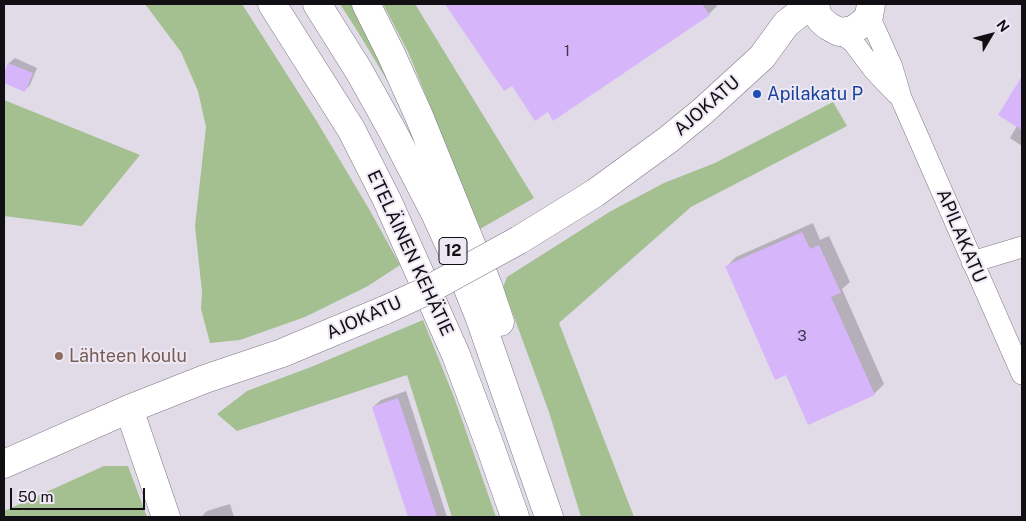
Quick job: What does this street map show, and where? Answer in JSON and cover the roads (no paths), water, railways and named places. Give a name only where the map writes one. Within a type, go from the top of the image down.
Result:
[{"type":"main road","name":"ETELÄINEN KEHÄTIE","points":[[272,4],[351,129],[388,200],[456,355],[514,517]]},
{"type":"main road","name":"ETELÄINEN KEHÄTIE","points":[[317,4],[359,71],[393,132],[460,266],[549,517]]},
{"type":"main road","points":[[366,4],[419,116],[488,286],[507,342],[558,517]]},
{"type":"main road","name":"AJOKATU","points":[[4,464],[130,409],[205,379],[282,353],[385,310],[424,292],[519,240],[595,193],[669,139],[762,57],[786,24],[810,4]]},
{"type":"main road","name":"AJOKATU","points":[[762,57],[827,21],[858,28],[864,23],[871,7]]},
{"type":"main road","points":[[130,409],[166,517]]},
{"type":"street","name":"APILAKATU","points":[[871,7],[892,66],[900,98],[1022,374]]},
{"type":"street","name":"APILAKATU","points":[[827,21],[853,42],[874,70],[900,98]]},
{"type":"street","points":[[972,262],[1022,247]]},
{"type":"place","name":"Apilakatu P","points":[[757,94]]},
{"type":"place","name":"Lähteen koulu","points":[[59,356]]}]
